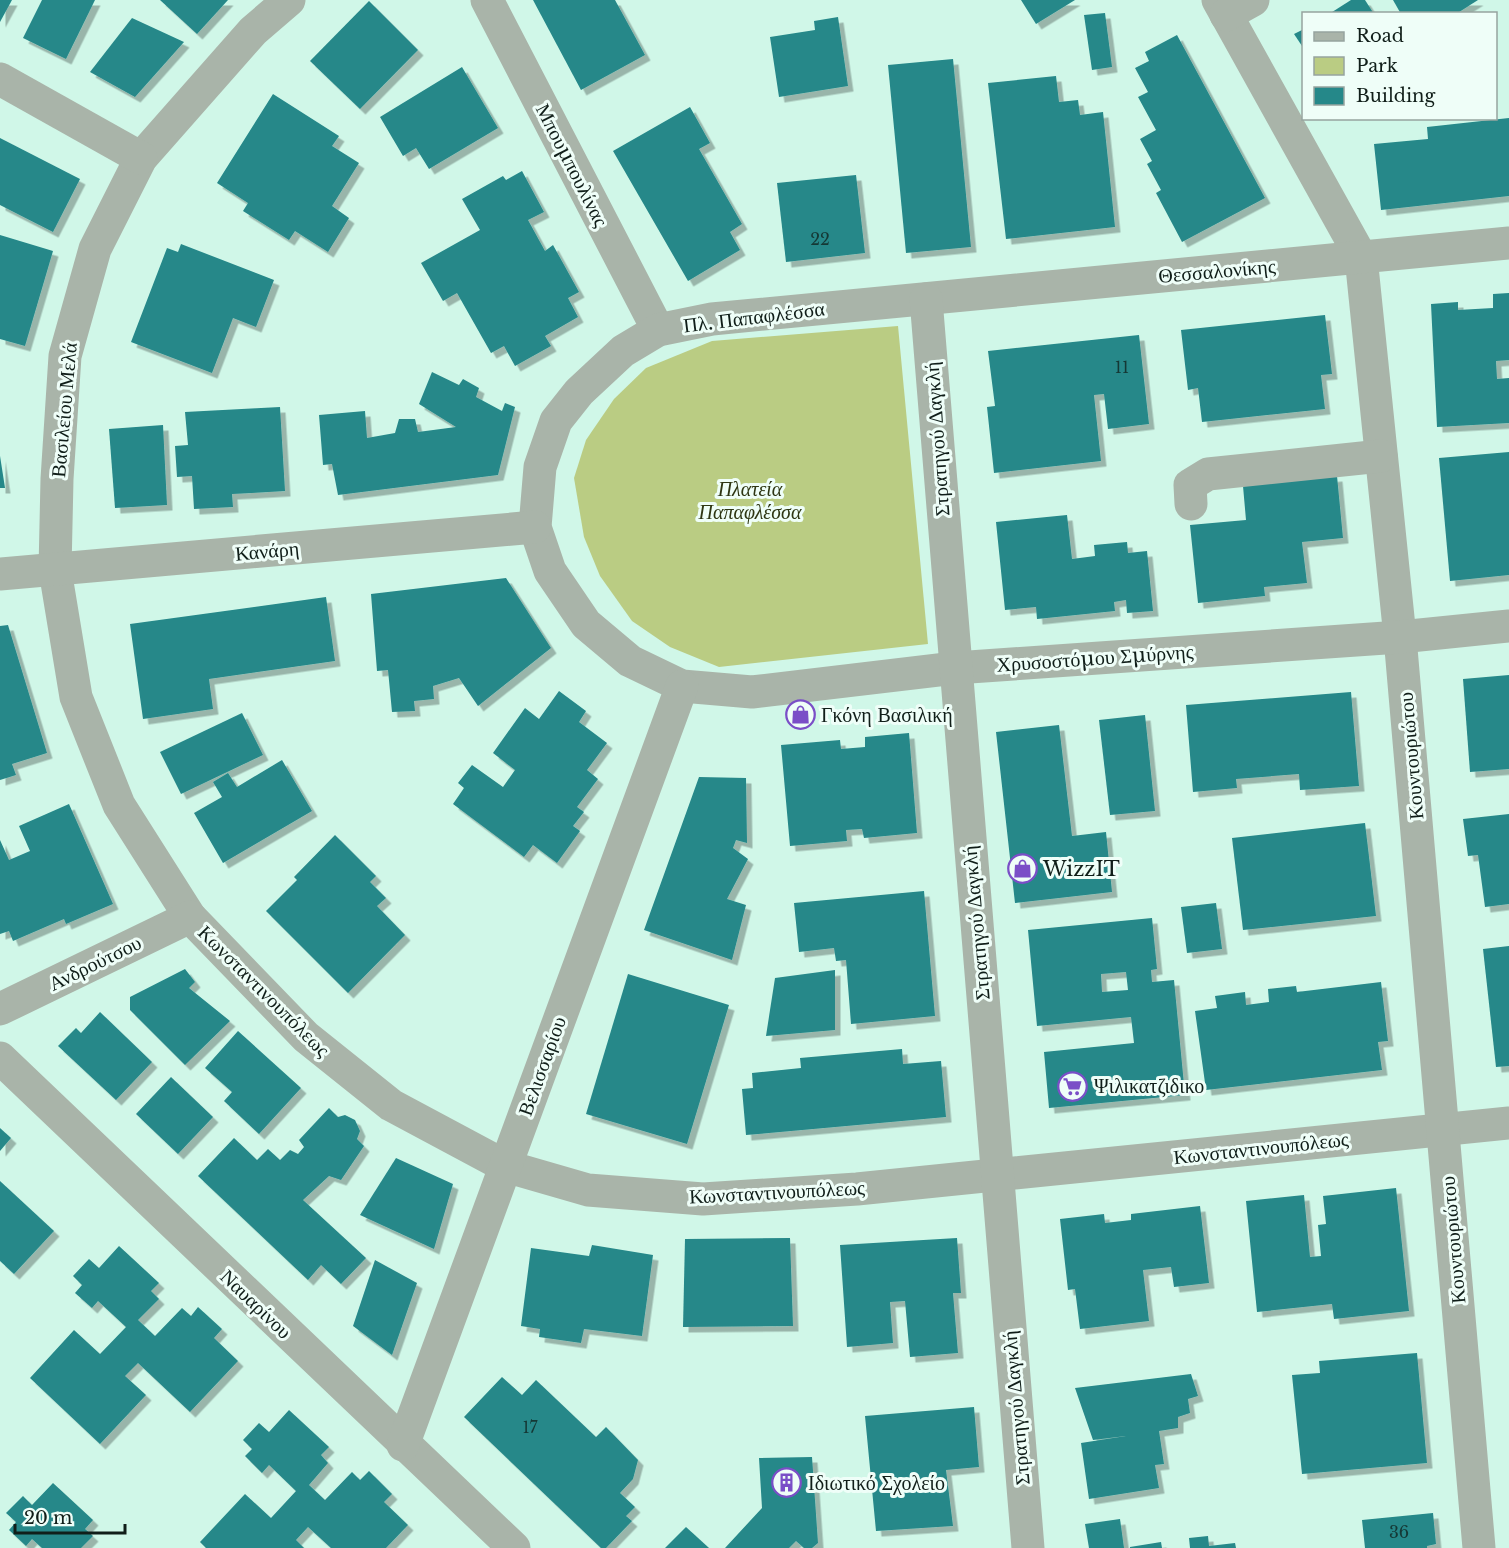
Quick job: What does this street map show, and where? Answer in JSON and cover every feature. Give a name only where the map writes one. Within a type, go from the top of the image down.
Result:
[{"type":"street","name":"Βασιλείου Μελά","points":[[56,570],[57,479],[64,356],[95,249],[141,158],[253,31],[289,0]]},
{"type":"street","name":"Μπουμπουλίνας","points":[[487,0],[658,330]]},
{"type":"street","name":"Κουντουριώτου","points":[[1232,5],[1361,257],[1400,637],[1479,1548]]},
{"type":"street","points":[[0,79],[141,158]]},
{"type":"street","name":"Θεσσαλονίκης","points":[[926,299],[1509,243]]},
{"type":"street","name":"Πλ. Παπαφλέσσα","points":[[682,686],[630,661],[586,624],[550,571],[535,528],[540,467],[556,421],[579,392],[623,351],[658,330],[712,319],[926,299]]},
{"type":"street","name":"Στρατηγού Δαγκλή","points":[[926,299],[1028,1548]]},
{"type":"street","points":[[1191,504],[1190,485],[1208,474],[1381,456]]},
{"type":"street","name":"Κανάρη","points":[[0,574],[535,528]]},
{"type":"street","name":"Κωνσταντινουπόλεως","points":[[56,570],[76,697],[119,805],[190,917],[306,1037],[391,1106],[506,1166],[588,1190],[703,1199],[857,1189],[1509,1123]]},
{"type":"street","name":"Χρυσοστόμου Σμύρνης","points":[[682,686],[752,692],[955,668],[1400,637],[1509,626]]},
{"type":"street","name":"Βελισσαρίου","points":[[403,1445],[682,686]]},
{"type":"street","name":"Ανδρούτσου","points":[[0,1009],[190,917]]},
{"type":"street","name":"Ναυαρίνου","points":[[0,1058],[403,1445],[514,1548]]},
{"type":"green space","name":"Πλατεία Παπαφλέσσα","points":[[898,326],[928,644],[719,667],[670,647],[632,621],[600,576],[584,537],[574,478],[586,440],[614,399],[646,368],[712,341]]},
{"type":"building","points":[[0,0],[12,0],[0,22]]},
{"type":"building","points":[[42,0],[95,0],[66,59],[23,38]]},
{"type":"building","points":[[160,0],[228,0],[197,34]]},
{"type":"building","points":[[533,0],[615,0],[645,55],[581,90]]},
{"type":"building","points":[[1021,0],[1075,0],[1036,24]]},
{"type":"building","points":[[1351,0],[1365,0],[1373,12],[1332,12]]},
{"type":"building","points":[[1393,0],[1478,0],[1459,12],[1400,12]]},
{"type":"building","points":[[369,1],[418,50],[360,109],[310,61]]},
{"type":"building","points":[[1105,13],[1112,67],[1092,70],[1084,15]]},
{"type":"building","points":[[838,17],[848,86],[779,97],[770,37],[815,30],[814,21]]},
{"type":"building","points":[[132,18],[184,42],[135,97],[90,72]]},
{"type":"building","points":[[1302,30],[1302,46],[1294,34]]},
{"type":"building","points":[[1177,35],[1265,198],[1182,242],[1156,193],[1161,190],[1147,164],[1152,161],[1140,139],[1156,130],[1138,97],[1148,92],[1135,68],[1149,61],[1145,52]]},
{"type":"building","points":[[953,59],[971,247],[906,253],[888,65]]},
{"type":"building","points":[[462,67],[498,128],[429,169],[416,148],[403,156],[380,117]]},
{"type":"building","points":[[1056,76],[1059,102],[1078,100],[1080,115],[1103,112],[1115,227],[1006,239],[988,83]]},
{"type":"building","points":[[273,94],[339,136],[332,146],[359,163],[332,206],[349,218],[328,252],[295,231],[289,240],[243,211],[248,203],[217,183]]},
{"type":"building","points":[[690,107],[710,143],[699,149],[742,224],[730,232],[740,250],[688,281],[613,151]]},
{"type":"building","points":[[1509,118],[1509,196],[1381,210],[1374,144],[1428,139],[1427,127]]},
{"type":"building","points":[[0,138],[80,179],[53,232],[0,205]]},
{"type":"building","points":[[522,171],[544,212],[528,220],[545,251],[553,245],[579,292],[568,298],[578,317],[545,336],[551,346],[515,366],[504,346],[491,353],[457,293],[443,301],[421,263],[480,230],[462,199],[503,176],[506,180]]},
{"type":"building","points":[[856,175],[865,253],[786,262],[777,183]]},
{"type":"building","points":[[0,235],[53,251],[25,346],[0,339]]},
{"type":"building","points":[[181,244],[274,280],[256,327],[233,318],[212,373],[131,342],[167,248],[178,252]]},
{"type":"building","points":[[1509,293],[1509,360],[1496,361],[1497,379],[1509,378],[1509,423],[1437,427],[1431,304],[1458,302],[1458,310],[1493,308],[1493,294]]},
{"type":"building","points":[[1325,315],[1332,374],[1321,375],[1325,409],[1202,422],[1198,388],[1188,390],[1181,330]]},
{"type":"building","points":[[1139,335],[1149,424],[1108,429],[1104,394],[1094,395],[1101,461],[994,473],[987,407],[995,406],[988,351]]},
{"type":"building","points":[[432,372],[459,385],[463,379],[479,388],[476,397],[502,411],[505,403],[515,407],[498,475],[338,495],[332,464],[323,465],[319,415],[365,411],[367,438],[395,433],[399,419],[415,419],[418,432],[456,427],[419,404]]},
{"type":"building","points":[[280,407],[285,491],[232,494],[233,507],[194,509],[192,476],[177,477],[175,446],[188,445],[185,412]]},
{"type":"building","points":[[163,425],[167,505],[115,508],[109,429]]},
{"type":"building","points":[[1509,452],[1509,575],[1450,581],[1439,458]]},
{"type":"building","points":[[0,456],[5,488],[0,488]]},
{"type":"building","points":[[1337,476],[1343,538],[1302,542],[1307,583],[1264,587],[1265,596],[1198,603],[1190,525],[1246,520],[1243,486]]},
{"type":"building","points":[[1067,515],[1072,559],[1095,556],[1094,545],[1127,542],[1128,553],[1147,551],[1153,611],[1127,613],[1126,600],[1114,602],[1115,611],[1037,619],[1036,607],[1005,610],[996,522]]},
{"type":"building","points":[[506,578],[551,648],[478,706],[459,678],[433,686],[434,699],[414,701],[415,711],[392,712],[388,670],[377,671],[371,594]]},
{"type":"building","points":[[326,597],[335,661],[209,679],[213,709],[143,719],[130,624]]},
{"type":"building","points":[[8,625],[47,753],[12,764],[16,775],[0,780],[0,626]]},
{"type":"building","points":[[1509,675],[1509,769],[1470,772],[1463,679]]},
{"type":"building","points":[[559,691],[586,711],[579,722],[607,743],[587,770],[598,779],[577,807],[584,812],[573,826],[580,831],[557,863],[533,845],[524,857],[453,804],[464,788],[458,783],[472,765],[503,787],[515,770],[493,753],[525,708],[539,719]]},
{"type":"building","points":[[1351,692],[1359,786],[1300,790],[1299,774],[1236,779],[1237,788],[1193,792],[1186,705]]},
{"type":"building","points":[[242,713],[263,755],[181,794],[160,752]]},
{"type":"building","points":[[1145,715],[1155,811],[1110,815],[1099,720]]},
{"type":"building","points":[[1059,725],[1072,836],[1106,832],[1112,892],[1015,903],[996,732]]},
{"type":"building","points":[[909,733],[917,833],[864,838],[862,829],[846,830],[847,841],[790,846],[781,745],[840,740],[841,749],[865,747],[865,737]]},
{"type":"building","points":[[282,760],[312,811],[223,863],[194,813],[222,797],[213,782],[228,773],[237,787]]},
{"type":"building","points":[[699,777],[746,778],[747,843],[736,840],[733,848],[748,859],[727,899],[746,905],[732,960],[644,930]]},
{"type":"building","points":[[69,804],[113,904],[66,924],[64,919],[13,941],[9,931],[0,934],[0,840],[9,860],[30,851],[19,826]]},
{"type":"building","points":[[1509,814],[1509,904],[1485,907],[1478,855],[1468,856],[1463,819]]},
{"type":"building","points":[[1365,823],[1376,916],[1243,930],[1232,838]]},
{"type":"building","points":[[335,835],[376,876],[370,882],[386,898],[377,906],[405,935],[348,993],[266,911],[297,880],[294,877]]},
{"type":"building","points":[[924,891],[935,1016],[851,1024],[846,960],[836,961],[834,948],[799,952],[794,903]]},
{"type":"building","points":[[1216,903],[1222,949],[1187,953],[1181,907]]},
{"type":"building","points":[[1152,918],[1157,969],[1151,970],[1152,982],[1174,980],[1185,1095],[1049,1108],[1044,1052],[1134,1043],[1131,1017],[1037,1026],[1028,930]],"holes":[[[1126,972],[1128,990],[1102,992],[1101,974]]]},
{"type":"building","points":[[1509,946],[1509,1066],[1496,1067],[1483,949]]},
{"type":"building","points":[[185,969],[195,982],[189,988],[230,1021],[185,1065],[130,1010],[130,997]]},
{"type":"building","points":[[835,970],[835,1030],[766,1036],[775,978]]},
{"type":"building","points":[[628,974],[729,1005],[687,1144],[586,1114]]},
{"type":"building","points":[[1381,982],[1388,1041],[1378,1042],[1382,1070],[1206,1090],[1195,1011],[1217,1008],[1215,996],[1245,992],[1246,1005],[1269,1002],[1268,989],[1296,986],[1297,992]]},
{"type":"building","points":[[100,1012],[152,1062],[116,1100],[58,1046],[76,1028],[81,1033]]},
{"type":"building","points":[[238,1031],[301,1088],[259,1134],[224,1101],[232,1092],[205,1068]]},
{"type":"building","points":[[902,1049],[903,1064],[941,1061],[946,1117],[746,1135],[742,1089],[753,1088],[752,1073],[801,1068],[800,1058]]},
{"type":"building","points":[[171,1077],[213,1117],[178,1154],[136,1114]]},
{"type":"building","points":[[329,1108],[338,1117],[345,1115],[355,1120],[360,1131],[357,1139],[364,1146],[341,1180],[329,1176],[303,1200],[366,1258],[341,1284],[321,1265],[308,1280],[198,1176],[234,1138],[257,1160],[268,1149],[280,1160],[290,1150],[298,1154],[304,1147],[299,1140]]},
{"type":"building","points":[[0,1128],[11,1138],[0,1151]]},
{"type":"building","points":[[396,1158],[453,1184],[434,1249],[360,1215]]},
{"type":"building","points":[[0,1181],[54,1231],[14,1274],[0,1261]]},
{"type":"building","points":[[1396,1188],[1409,1311],[1334,1319],[1332,1304],[1257,1312],[1246,1201],[1304,1195],[1310,1257],[1321,1256],[1318,1225],[1326,1224],[1323,1196]]},
{"type":"building","points":[[1200,1206],[1209,1283],[1174,1287],[1171,1267],[1143,1270],[1149,1321],[1080,1329],[1075,1289],[1068,1290],[1060,1219],[1104,1214],[1105,1223],[1131,1220],[1131,1214]]},
{"type":"building","points":[[790,1238],[793,1326],[683,1327],[685,1239]]},
{"type":"building","points":[[957,1238],[961,1293],[953,1293],[958,1353],[910,1357],[905,1301],[890,1302],[893,1343],[847,1347],[840,1245]]},
{"type":"building","points":[[592,1245],[653,1255],[642,1336],[584,1329],[581,1343],[539,1337],[540,1329],[521,1326],[531,1248],[589,1256]]},
{"type":"building","points":[[119,1246],[159,1283],[151,1291],[159,1299],[138,1320],[155,1336],[182,1308],[191,1316],[198,1307],[222,1329],[214,1338],[238,1361],[190,1412],[138,1363],[125,1376],[146,1395],[100,1444],[30,1378],[74,1330],[100,1354],[126,1327],[98,1301],[92,1308],[75,1293],[82,1285],[73,1276],[89,1259],[99,1268]]},
{"type":"building","points":[[375,1260],[417,1283],[392,1355],[353,1326]]},
{"type":"building","points":[[1417,1353],[1427,1463],[1302,1474],[1292,1375],[1320,1373],[1319,1361]]},
{"type":"building","points":[[1191,1374],[1198,1396],[1188,1399],[1190,1413],[1178,1417],[1178,1428],[1159,1431],[1164,1464],[1155,1465],[1159,1488],[1089,1499],[1081,1443],[1126,1436],[1093,1440],[1075,1388]]},
{"type":"building","points":[[502,1377],[522,1395],[536,1380],[596,1437],[606,1427],[638,1460],[633,1479],[620,1493],[635,1507],[626,1516],[632,1521],[606,1548],[601,1548],[464,1417]]},
{"type":"building","points":[[974,1407],[979,1467],[946,1470],[953,1526],[876,1531],[865,1416]]},
{"type":"building","points":[[289,1410],[329,1447],[321,1455],[328,1463],[309,1485],[325,1500],[352,1472],[360,1480],[369,1471],[392,1494],[384,1502],[408,1525],[386,1548],[331,1548],[308,1527],[296,1540],[304,1548],[206,1548],[200,1542],[245,1494],[271,1518],[296,1491],[269,1465],[262,1473],[245,1456],[252,1449],[243,1440],[259,1423],[269,1432]]},
{"type":"building","name":"Ιδιωτικό Σχολείο","points":[[812,1457],[818,1543],[812,1548],[804,1548],[796,1541],[789,1548],[725,1548],[762,1508],[759,1458]]},
{"type":"building","points":[[53,1483],[93,1520],[85,1529],[93,1536],[81,1548],[42,1548],[32,1539],[26,1546],[9,1530],[16,1522],[6,1513],[23,1496],[32,1505]]},
{"type":"building","points":[[1433,1513],[1436,1544],[1427,1546],[1427,1548],[1365,1548],[1362,1520]]},
{"type":"building","points":[[1120,1519],[1124,1548],[1089,1548],[1085,1524]]},
{"type":"building","points":[[686,1527],[709,1548],[665,1548]]},
{"type":"building","points":[[1208,1536],[1209,1546],[1235,1543],[1236,1548],[1190,1548],[1189,1538]]},
{"type":"building","points":[[1161,1542],[1162,1548],[1130,1548],[1130,1547]]},
{"type":"place","name":"Γκόνη Βασιλική","points":[[800,715]]},
{"type":"place","name":"WizzIT","points":[[1022,869]]},
{"type":"place","name":"Ψιλικατζιδικο","points":[[1073,1086]]},
{"type":"place","name":"Ιδιωτικό Σχολείο","points":[[787,1483]]}]
